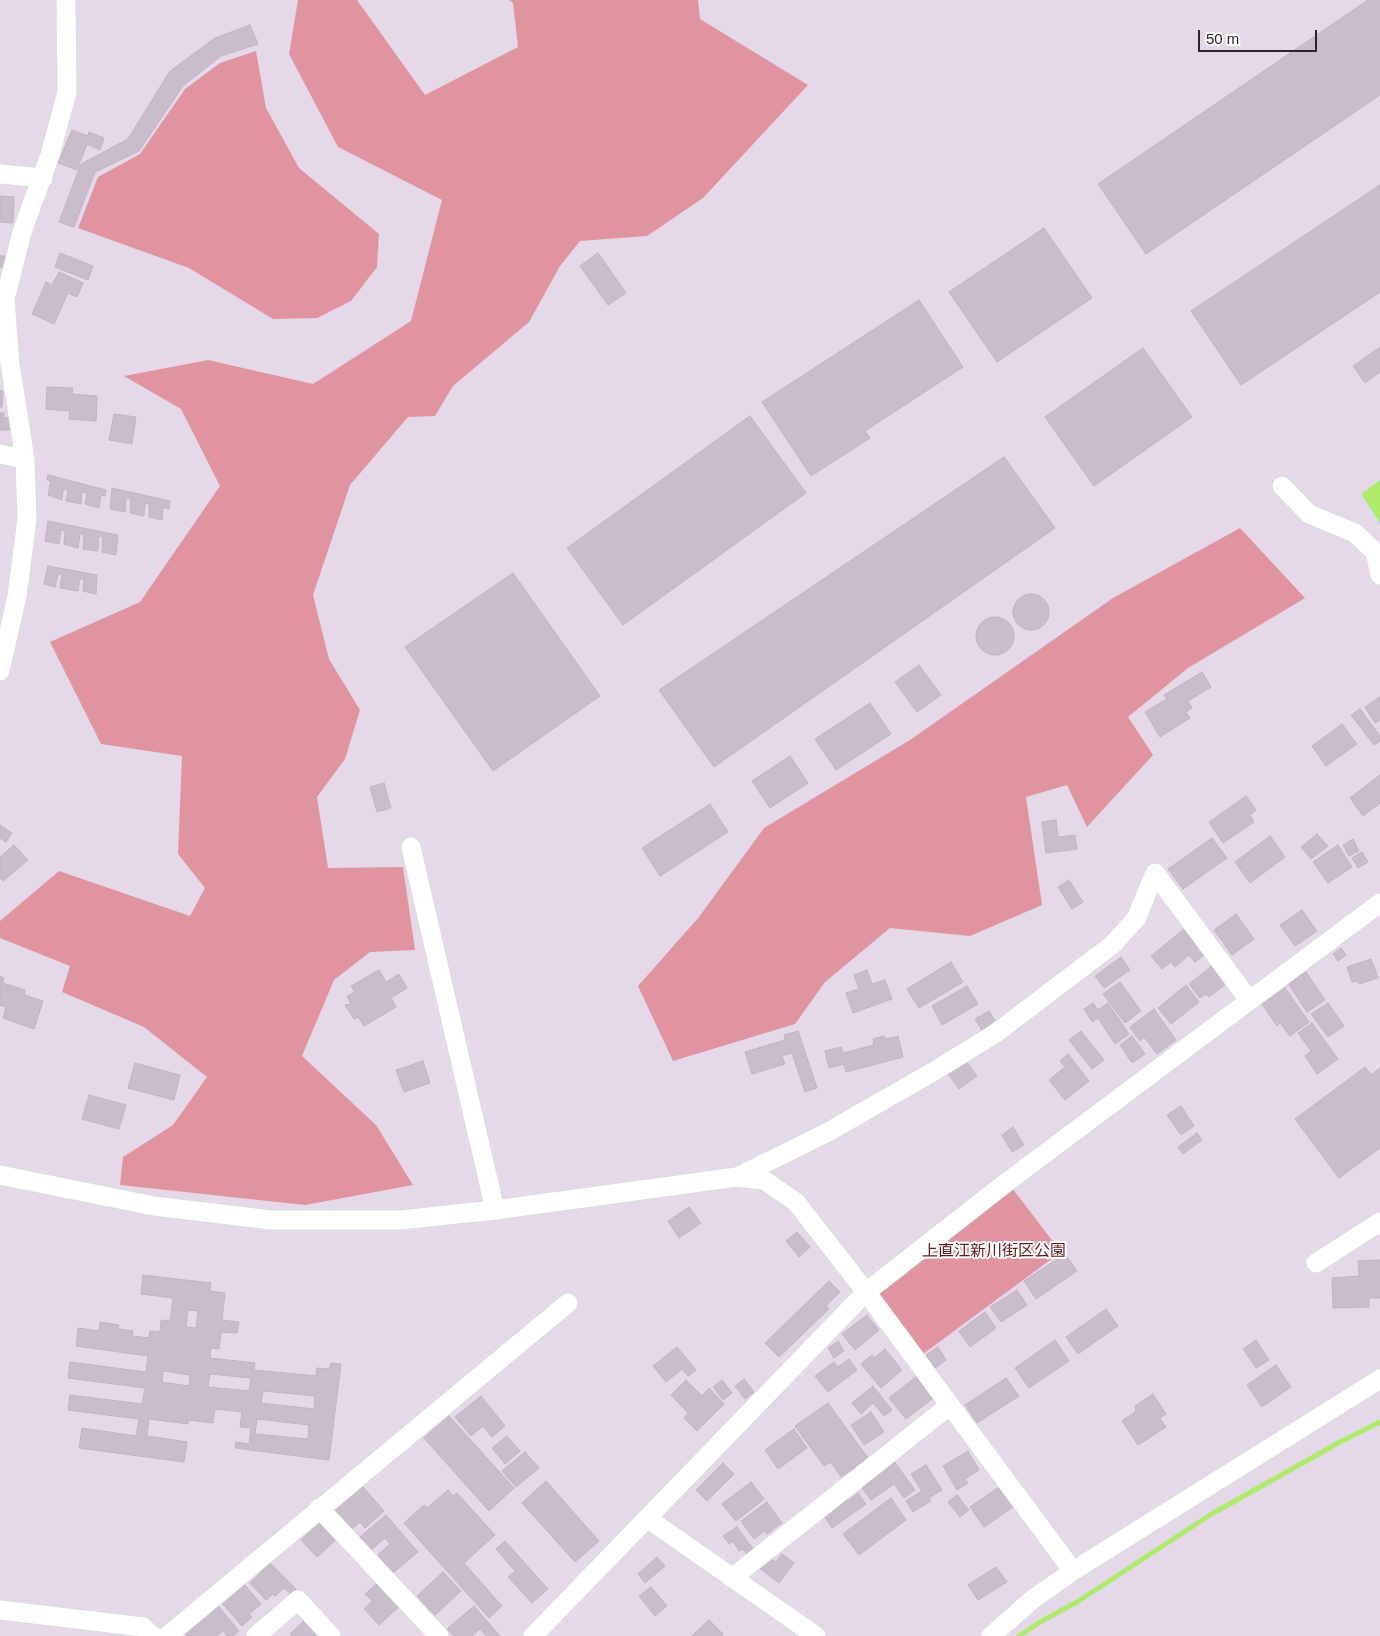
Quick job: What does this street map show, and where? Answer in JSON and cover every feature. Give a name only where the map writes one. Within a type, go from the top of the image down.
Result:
[{"type":"street","points":[[0,671],[17,596],[26,529],[25,459],[10,364],[4,299],[22,232],[43,178],[67,92],[66,0]]},
{"type":"street","points":[[0,174],[43,178]]},
{"type":"street","points":[[0,454],[25,459]]},
{"type":"street","points":[[1282,486],[1309,514],[1355,533],[1376,552],[1380,575]]},
{"type":"street","points":[[411,847],[495,1210]]},
{"type":"street","points":[[738,1176],[828,1132],[996,1033],[1112,945],[1136,919],[1155,873],[1249,1000]]},
{"type":"street","points":[[533,1636],[866,1292],[1003,1185],[1380,903]]},
{"type":"street","points":[[0,1175],[154,1206],[271,1220],[400,1220],[495,1210],[738,1176],[764,1180],[796,1202],[866,1292],[1073,1571]]},
{"type":"street","points":[[1316,1263],[1380,1222]]},
{"type":"street","points":[[167,1636],[568,1303]]},
{"type":"street","points":[[991,1636],[1033,1599],[1073,1571],[1380,1379]]},
{"type":"street","points":[[732,1578],[949,1406]]},
{"type":"street","points":[[319,1508],[439,1636]]},
{"type":"street","points":[[647,1518],[816,1636]]},
{"type":"street","points":[[256,1636],[298,1600],[331,1636]]},
{"type":"street","points":[[0,1610],[143,1627],[153,1636]]},
{"type":"green space","points":[[298,0],[357,0],[425,95],[518,47],[513,3],[509,0],[698,0],[700,19],[808,85],[703,198],[647,236],[580,241],[560,266],[529,322],[453,386],[435,416],[408,417],[350,485],[313,595],[329,659],[360,710],[345,759],[317,797],[328,868],[403,867],[415,950],[370,952],[334,980],[302,1056],[376,1125],[413,1185],[305,1205],[120,1185],[123,1157],[173,1125],[207,1077],[144,1027],[62,992],[70,966],[0,938],[0,921],[59,871],[190,916],[205,888],[178,854],[182,756],[101,744],[50,642],[140,602],[220,486],[181,409],[124,376],[208,360],[313,384],[411,321],[442,200],[338,147],[289,54]]},
{"type":"green space","points":[[256,51],[266,108],[299,168],[379,234],[377,267],[351,301],[317,318],[273,319],[189,268],[78,228],[98,177],[140,154],[185,89],[220,63]]},
{"type":"green space","points":[[1240,528],[1305,598],[1188,668],[1128,717],[1153,755],[1087,827],[1067,785],[1026,797],[1042,905],[970,936],[890,928],[825,982],[795,1024],[673,1061],[638,986],[699,917],[764,828],[910,740],[1113,598]]},
{"type":"green space","name":"上直江新川街区公園","points":[[1012,1188],[1061,1252],[923,1354],[877,1294]]},
{"type":"shaded area","points":[[1380,480],[1380,523],[1361,494]]},
{"type":"building","points":[[1368,0],[1380,0],[1380,95],[1146,254],[1098,184]]},
{"type":"building","points":[[250,25],[258,44],[221,56],[183,86],[139,151],[95,172],[74,227],[59,222],[81,164],[128,139],[170,71],[215,38]]},
{"type":"building","points":[[72,130],[88,136],[89,132],[104,138],[100,150],[87,144],[77,170],[58,163]]},
{"type":"building","points":[[1380,185],[1380,292],[1241,385],[1191,311]]},
{"type":"building","points":[[0,196],[14,197],[13,223],[0,222]]},
{"type":"building","points":[[1044,228],[1092,298],[997,362],[949,292]]},
{"type":"building","points":[[60,253],[93,266],[88,280],[55,267]]},
{"type":"building","points":[[598,253],[626,293],[608,305],[580,266]]},
{"type":"building","points":[[0,256],[5,256],[4,267],[0,267]]},
{"type":"building","points":[[59,272],[83,283],[77,297],[68,293],[54,324],[32,314],[46,282],[52,285]]},
{"type":"building","points":[[919,300],[963,367],[865,431],[870,438],[811,476],[762,402]]},
{"type":"building","points":[[1380,347],[1380,372],[1365,383],[1353,366]]},
{"type":"building","points":[[1143,348],[1192,417],[1094,486],[1045,417]]},
{"type":"building","points":[[47,387],[73,388],[72,394],[97,396],[96,421],[69,419],[70,411],[46,409]]},
{"type":"building","points":[[0,391],[3,391],[2,407],[0,407]]},
{"type":"building","points":[[0,413],[4,413],[4,418],[11,418],[11,430],[0,430]]},
{"type":"building","points":[[114,414],[136,417],[132,444],[109,440]]},
{"type":"building","points":[[750,416],[806,493],[623,625],[567,548]]},
{"type":"building","points":[[1004,457],[1055,528],[714,767],[659,690]]},
{"type":"building","points":[[48,475],[106,490],[105,496],[101,495],[99,508],[85,504],[87,493],[82,492],[81,504],[66,501],[68,490],[63,489],[62,500],[48,495],[51,481],[47,480]]},
{"type":"building","points":[[112,488],[170,501],[169,509],[163,507],[162,520],[149,517],[149,503],[145,504],[144,516],[130,513],[131,499],[126,498],[125,512],[110,509]]},
{"type":"building","points":[[48,521],[118,535],[116,555],[102,552],[103,537],[99,536],[98,551],[83,549],[84,534],[80,534],[78,548],[64,544],[65,531],[61,530],[59,544],[45,541]]},
{"type":"building","points":[[48,566],[97,575],[96,594],[83,591],[84,579],[80,579],[78,591],[60,588],[62,575],[58,574],[55,587],[44,584]]},
{"type":"building","points":[[513,573],[600,696],[493,771],[405,647]]},
{"type":"building","points":[[1031,594],[1038,595],[1044,599],[1048,605],[1048,619],[1044,625],[1038,629],[1031,630],[1024,629],[1018,625],[1014,619],[1013,612],[1014,605],[1018,599],[1024,595]]},
{"type":"building","points":[[995,617],[1008,623],[1014,636],[1008,649],[995,655],[982,649],[976,636],[982,623]]},
{"type":"building","points":[[919,665],[941,695],[917,712],[895,682]]},
{"type":"building","points":[[1202,672],[1211,687],[1188,701],[1192,708],[1186,712],[1190,718],[1160,737],[1145,712],[1167,699],[1164,695]]},
{"type":"building","points":[[1380,697],[1380,720],[1375,723],[1365,707]]},
{"type":"building","points":[[870,703],[891,734],[836,770],[815,739]]},
{"type":"building","points":[[1360,709],[1380,736],[1380,741],[1374,745],[1351,715]]},
{"type":"building","points":[[1342,724],[1357,744],[1326,766],[1312,746]]},
{"type":"building","points":[[790,756],[808,783],[770,808],[752,781]]},
{"type":"building","points":[[1380,775],[1380,803],[1363,816],[1350,798]]},
{"type":"building","points":[[384,783],[391,808],[377,812],[370,787]]},
{"type":"building","points":[[1246,796],[1256,810],[1250,815],[1254,822],[1223,843],[1209,822]]},
{"type":"building","points":[[710,804],[728,832],[660,876],[642,848]]},
{"type":"building","points":[[1056,820],[1058,837],[1075,835],[1077,849],[1046,853],[1042,822]]},
{"type":"building","points":[[0,825],[12,833],[6,842],[0,838]]},
{"type":"building","points":[[1317,834],[1328,846],[1311,859],[1301,847]]},
{"type":"building","points":[[1270,836],[1285,857],[1250,883],[1235,862]]},
{"type":"building","points":[[1212,838],[1227,858],[1183,889],[1168,869]]},
{"type":"building","points":[[1353,839],[1359,851],[1349,856],[1343,845]]},
{"type":"building","points":[[14,845],[28,860],[3,881],[0,878],[0,857]]},
{"type":"building","points":[[1338,845],[1352,867],[1328,883],[1313,862]]},
{"type":"building","points":[[1362,852],[1368,862],[1358,868],[1352,858]]},
{"type":"building","points":[[1069,880],[1083,902],[1072,909],[1058,887]]},
{"type":"building","points":[[1302,910],[1317,931],[1295,946],[1280,925]]},
{"type":"building","points":[[1236,914],[1254,939],[1232,955],[1214,930]]},
{"type":"building","points":[[1184,929],[1194,942],[1199,939],[1209,951],[1195,962],[1189,955],[1175,967],[1171,962],[1162,969],[1151,956]]},
{"type":"building","points":[[1341,948],[1346,955],[1338,961],[1333,954]]},
{"type":"building","points":[[1121,957],[1130,970],[1104,988],[1095,976]]},
{"type":"building","points":[[1371,959],[1378,978],[1359,984],[1358,981],[1352,982],[1347,967]]},
{"type":"building","points":[[951,962],[963,982],[919,1008],[907,989]]},
{"type":"building","points":[[1217,962],[1231,980],[1209,997],[1206,994],[1200,998],[1189,984]]},
{"type":"building","points":[[379,970],[386,982],[399,974],[407,988],[391,998],[396,1007],[364,1026],[358,1017],[354,1019],[345,1005],[351,1004],[347,996],[355,992],[351,986]]},
{"type":"building","points":[[867,970],[872,984],[885,980],[892,999],[853,1013],[846,993],[859,989],[854,975]]},
{"type":"building","points":[[1306,972],[1325,1000],[1307,1012],[1288,983]]},
{"type":"building","points":[[0,976],[4,978],[3,983],[25,990],[24,995],[43,1001],[34,1029],[3,1018],[6,1007],[0,1005]]},
{"type":"building","points":[[1120,982],[1141,1011],[1125,1023],[1103,994]]},
{"type":"building","points":[[1186,985],[1199,1002],[1171,1024],[1158,1008]]},
{"type":"building","points":[[967,986],[978,1004],[942,1025],[932,1006]]},
{"type":"building","points":[[1285,988],[1309,1022],[1290,1036],[1280,1023],[1277,1026],[1262,1004]]},
{"type":"building","points":[[1093,1003],[1098,1010],[1108,1003],[1129,1034],[1115,1044],[1098,1018],[1092,1022],[1084,1009]]},
{"type":"building","points":[[1328,1003],[1344,1026],[1328,1037],[1311,1014]]},
{"type":"building","points":[[1154,1009],[1176,1040],[1157,1054],[1144,1037],[1140,1041],[1130,1027]]},
{"type":"building","points":[[989,1011],[997,1024],[983,1032],[975,1019]]},
{"type":"building","points":[[1312,1023],[1338,1059],[1317,1074],[1305,1056],[1311,1051],[1298,1033]]},
{"type":"building","points":[[798,1031],[817,1088],[805,1092],[792,1053],[782,1056],[785,1064],[752,1074],[745,1052],[785,1040],[784,1035]]},
{"type":"building","points":[[1081,1031],[1104,1060],[1092,1069],[1069,1040]]},
{"type":"building","points":[[884,1036],[886,1039],[898,1036],[903,1057],[846,1072],[844,1064],[829,1068],[825,1051],[841,1047],[843,1053],[874,1045],[873,1039]]},
{"type":"building","points":[[1132,1036],[1145,1054],[1132,1063],[1120,1045]]},
{"type":"building","points":[[1068,1054],[1089,1081],[1065,1100],[1049,1080],[1065,1067],[1060,1061]]},
{"type":"building","points":[[423,1061],[430,1083],[404,1092],[396,1070]]},
{"type":"building","points":[[966,1061],[977,1076],[959,1089],[948,1074]]},
{"type":"building","points":[[135,1063],[180,1075],[174,1100],[128,1088]]},
{"type":"building","points":[[1365,1067],[1371,1075],[1380,1068],[1380,1148],[1339,1178],[1295,1119]]},
{"type":"building","points":[[89,1095],[126,1105],[119,1129],[82,1119]]},
{"type":"building","points":[[1181,1106],[1194,1126],[1181,1135],[1167,1115]]},
{"type":"building","points":[[1013,1127],[1024,1145],[1012,1152],[1002,1135]]},
{"type":"building","points":[[1197,1133],[1202,1140],[1183,1154],[1178,1147]]},
{"type":"building","points":[[689,1207],[701,1223],[679,1238],[668,1221]]},
{"type":"building","points":[[797,1232],[810,1247],[799,1257],[786,1241]]},
{"type":"building","points":[[1065,1254],[1077,1271],[1036,1299],[1024,1281]]},
{"type":"building","points":[[1380,1260],[1380,1298],[1369,1298],[1369,1307],[1333,1308],[1332,1278],[1359,1276],[1358,1261]]},
{"type":"building","points":[[143,1275],[211,1283],[210,1291],[225,1293],[222,1320],[239,1322],[237,1333],[221,1332],[219,1349],[211,1348],[210,1358],[255,1363],[254,1370],[316,1376],[317,1368],[329,1369],[331,1363],[341,1364],[329,1460],[235,1448],[236,1442],[249,1444],[251,1428],[240,1427],[242,1412],[215,1409],[213,1423],[188,1420],[188,1424],[149,1419],[147,1436],[187,1442],[184,1462],[79,1448],[82,1428],[136,1436],[139,1419],[68,1410],[70,1395],[142,1404],[145,1388],[68,1378],[70,1362],[146,1372],[148,1356],[76,1346],[78,1328],[99,1331],[100,1322],[119,1325],[118,1329],[133,1331],[132,1336],[149,1338],[150,1331],[160,1332],[161,1320],[170,1321],[173,1298],[141,1294]],"holes":[[[188,1310],[198,1311],[196,1328],[186,1327]],[[163,1371],[190,1375],[189,1386],[162,1382]],[[210,1374],[251,1378],[249,1391],[208,1387]],[[263,1391],[315,1396],[314,1409],[261,1403]],[[257,1419],[309,1425],[308,1439],[255,1434]]]},
{"type":"building","points":[[829,1281],[840,1292],[826,1306],[829,1309],[779,1357],[765,1343]]},
{"type":"building","points":[[1017,1290],[1027,1305],[1001,1322],[990,1307]]},
{"type":"building","points":[[1106,1309],[1118,1326],[1078,1354],[1066,1337]]},
{"type":"building","points":[[985,1312],[996,1328],[970,1347],[959,1331]]},
{"type":"building","points":[[867,1315],[879,1330],[855,1350],[842,1334]]},
{"type":"building","points":[[1055,1340],[1069,1361],[1029,1388],[1015,1368]]},
{"type":"building","points":[[1256,1340],[1269,1360],[1256,1368],[1243,1349]]},
{"type":"building","points":[[838,1341],[844,1351],[834,1358],[828,1348]]},
{"type":"building","points":[[677,1347],[696,1370],[688,1376],[682,1369],[666,1382],[653,1366]]},
{"type":"building","points":[[938,1347],[946,1360],[935,1368],[926,1355]]},
{"type":"building","points":[[885,1349],[902,1370],[881,1388],[861,1364],[872,1355],[874,1358]]},
{"type":"building","points":[[849,1359],[857,1370],[828,1392],[815,1376],[834,1362],[838,1367]]},
{"type":"building","points":[[1276,1365],[1291,1387],[1262,1407],[1247,1385]]},
{"type":"building","points":[[916,1377],[932,1399],[906,1419],[889,1398]]},
{"type":"building","points":[[1006,1378],[1019,1396],[977,1423],[965,1405]]},
{"type":"building","points":[[744,1379],[754,1392],[745,1399],[735,1386]]},
{"type":"building","points":[[686,1380],[702,1396],[709,1388],[724,1404],[697,1431],[684,1418],[688,1413],[671,1395]]},
{"type":"building","points":[[722,1380],[732,1393],[723,1400],[713,1387]]},
{"type":"building","points":[[873,1386],[892,1410],[884,1416],[873,1403],[861,1414],[852,1403]]},
{"type":"building","points":[[1153,1394],[1166,1414],[1160,1418],[1166,1427],[1138,1445],[1122,1421],[1136,1411],[1135,1406]]},
{"type":"building","points":[[481,1396],[505,1426],[492,1437],[483,1426],[471,1436],[455,1417]]},
{"type":"building","points":[[828,1403],[868,1458],[841,1477],[831,1462],[824,1466],[795,1426]]},
{"type":"building","points":[[871,1412],[884,1432],[864,1445],[851,1425]]},
{"type":"building","points":[[449,1416],[514,1488],[489,1511],[424,1438]]},
{"type":"building","points":[[794,1429],[807,1448],[778,1469],[765,1450]]},
{"type":"building","points":[[507,1436],[520,1451],[505,1464],[492,1448]]},
{"type":"building","points":[[968,1451],[979,1470],[965,1479],[968,1483],[957,1490],[943,1466]]},
{"type":"building","points":[[525,1452],[539,1468],[516,1487],[502,1471]]},
{"type":"building","points":[[893,1460],[915,1490],[904,1498],[894,1484],[871,1500],[859,1484]]},
{"type":"building","points":[[723,1463],[734,1474],[707,1501],[696,1490]]},
{"type":"building","points":[[926,1465],[942,1490],[929,1498],[931,1501],[913,1512],[906,1501],[922,1491],[911,1474]]},
{"type":"building","points":[[546,1481],[599,1541],[575,1562],[522,1503]]},
{"type":"building","points":[[751,1482],[764,1499],[736,1521],[722,1504]]},
{"type":"building","points":[[1002,1485],[1016,1505],[984,1527],[970,1507]]},
{"type":"building","points":[[363,1487],[384,1511],[365,1528],[360,1522],[351,1530],[335,1511]]},
{"type":"building","points":[[448,1490],[453,1496],[457,1493],[495,1535],[464,1563],[502,1606],[489,1618],[404,1523],[424,1505],[427,1508]]},
{"type":"building","points":[[858,1493],[866,1504],[832,1528],[821,1512],[844,1496],[848,1501]]},
{"type":"building","points":[[957,1495],[969,1510],[960,1517],[948,1502]]},
{"type":"building","points":[[891,1498],[906,1520],[859,1555],[843,1534]]},
{"type":"building","points":[[767,1502],[782,1523],[767,1534],[765,1531],[754,1539],[741,1521]]},
{"type":"building","points":[[386,1515],[418,1552],[393,1573],[378,1555],[390,1544],[385,1538],[371,1550],[360,1537]]},
{"type":"building","points":[[321,1522],[337,1539],[317,1557],[301,1540]]},
{"type":"building","points":[[737,1527],[753,1549],[747,1554],[743,1549],[739,1551],[733,1541],[729,1544],[723,1536]]},
{"type":"building","points":[[505,1541],[548,1589],[532,1603],[508,1577],[515,1571],[496,1549]]},
{"type":"building","points":[[782,1554],[794,1563],[779,1583],[758,1567],[766,1556],[776,1562]]},
{"type":"building","points":[[657,1557],[665,1566],[645,1583],[638,1574]]},
{"type":"building","points":[[270,1563],[296,1589],[291,1594],[284,1588],[275,1596],[273,1594],[266,1600],[250,1583]]},
{"type":"building","points":[[996,1567],[1007,1582],[978,1600],[968,1585]]},
{"type":"building","points":[[443,1572],[461,1591],[435,1615],[417,1596]]},
{"type":"building","points":[[380,1581],[402,1604],[379,1625],[364,1609],[372,1601],[365,1594]]},
{"type":"building","points":[[245,1585],[261,1604],[249,1614],[252,1617],[242,1626],[223,1604]]},
{"type":"building","points":[[651,1587],[667,1606],[655,1616],[639,1596]]},
{"type":"building","points":[[218,1606],[239,1631],[233,1636],[227,1636],[223,1631],[217,1636],[187,1636],[184,1633]]},
{"type":"building","points":[[474,1606],[500,1636],[486,1636],[480,1629],[472,1636],[454,1636],[447,1629]]},
{"type":"building","points":[[307,1618],[320,1632],[316,1636],[292,1636],[290,1634]]},
{"type":"building","points":[[709,1620],[723,1634],[722,1636],[692,1636]]},
{"type":"waterway","points":[[1019,1636],[1077,1602],[1210,1515],[1340,1442],[1380,1422]]}]
